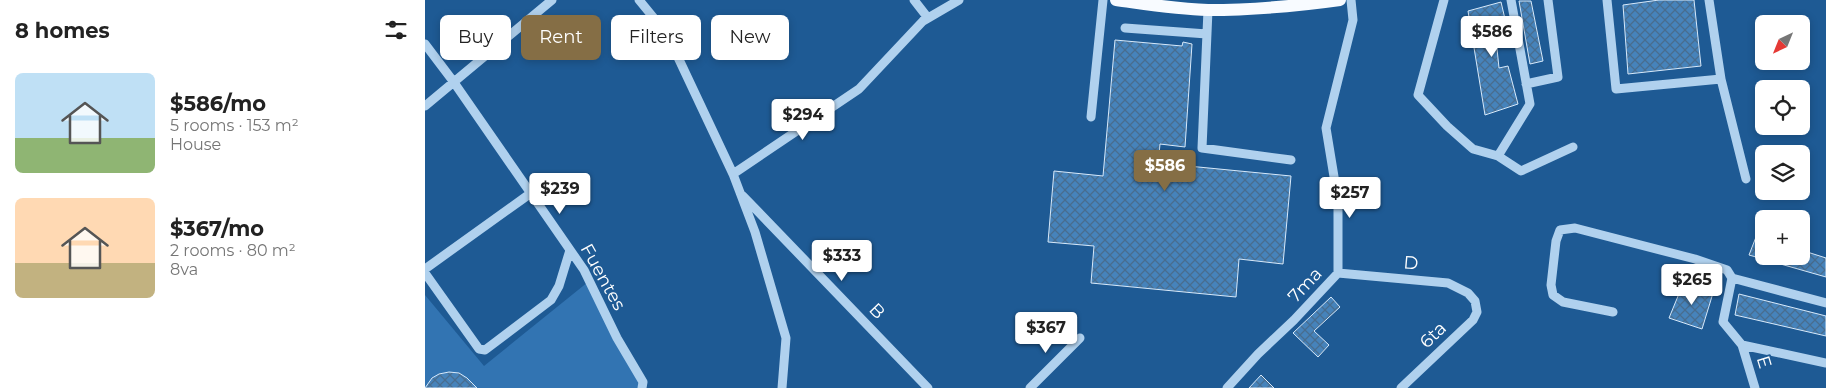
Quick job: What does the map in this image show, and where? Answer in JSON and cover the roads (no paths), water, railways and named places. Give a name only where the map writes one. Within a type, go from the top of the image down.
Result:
[{"type":"main road","points":[[1116,0],[1208,10],[1252,4],[1304,5],[1340,0]]},
{"type":"street","points":[[425,106],[553,0]]},
{"type":"street","points":[[639,0],[667,34],[733,174],[755,232],[787,338],[782,388]]},
{"type":"street","points":[[914,0],[928,18]]},
{"type":"street","points":[[733,174],[859,89],[923,21],[959,0]]},
{"type":"street","points":[[1091,117],[1103,0]]},
{"type":"street","name":"7ma","points":[[1230,387],[1258,354],[1295,320],[1338,273],[1338,200],[1326,128],[1353,20],[1351,0]]},
{"type":"street","points":[[1445,0],[1418,95],[1447,126],[1473,149],[1498,156],[1521,171],[1573,146]]},
{"type":"street","points":[[1498,156],[1530,104],[1511,0]]},
{"type":"street","points":[[1527,84],[1558,77],[1548,0]]},
{"type":"street","points":[[1607,0],[1616,89],[1721,78]]},
{"type":"street","points":[[1709,0],[1721,78],[1746,179]]},
{"type":"street","points":[[1208,10],[1202,148],[1291,160]]},
{"type":"street","points":[[1125,28],[1207,34]]},
{"type":"street","name":"Fuentes","points":[[425,44],[453,81],[584,270],[642,385]]},
{"type":"street","name":"B","points":[[740,192],[928,388]]},
{"type":"street","points":[[425,269],[531,193]]},
{"type":"street","points":[[1613,312],[1563,302],[1553,295],[1551,285],[1556,242],[1560,230],[1575,228],[1695,260],[1727,270],[1732,278],[1826,303]]},
{"type":"street","points":[[425,273],[479,349],[485,350],[551,300],[559,286],[570,250]]},
{"type":"street","name":"D","points":[[1338,273],[1448,283],[1468,293],[1475,301]]},
{"type":"street","points":[[1732,278],[1723,322],[1742,345],[1826,363]]},
{"type":"street","name":"6ta","points":[[1401,388],[1473,320],[1477,312],[1475,301]]},
{"type":"street","points":[[1030,388],[1080,338]]},
{"type":"street","name":"E","points":[[1742,345],[1755,388]]}]
